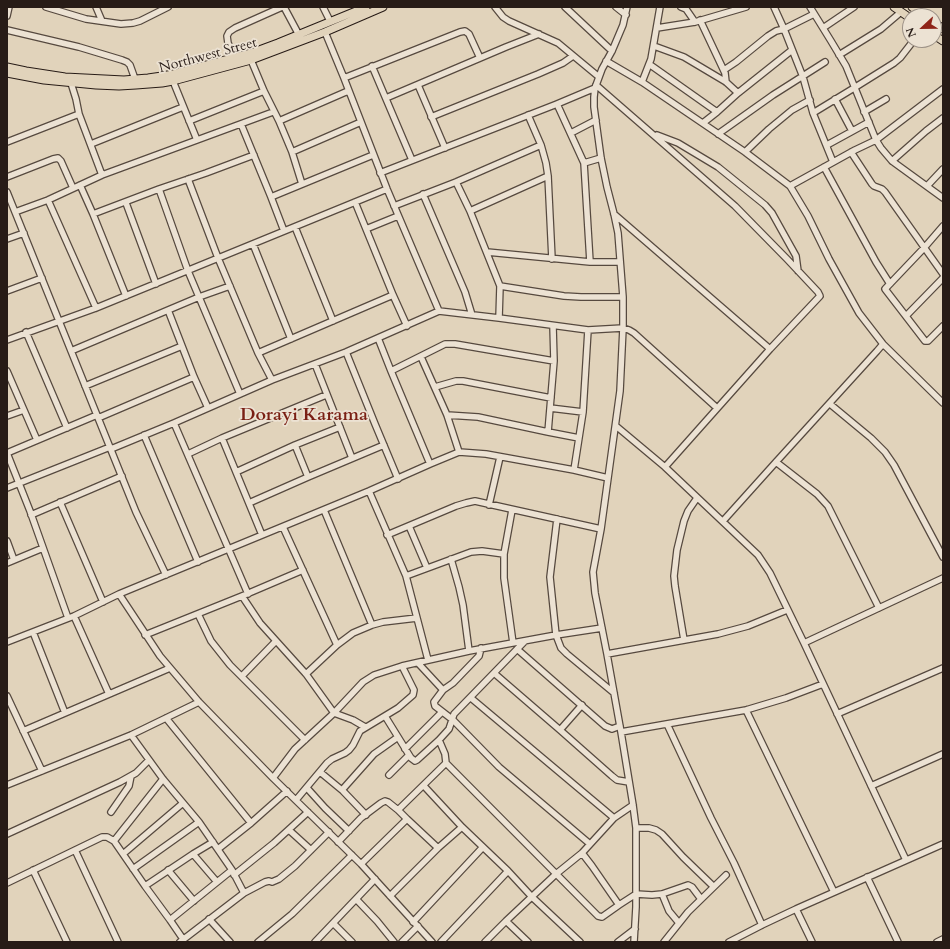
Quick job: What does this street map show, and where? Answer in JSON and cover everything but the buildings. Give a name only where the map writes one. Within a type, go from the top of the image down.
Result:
[{"type":"main road","name":"Northwest Street","points":[[7,67],[65,76],[124,80],[173,74],[235,58],[278,43],[366,7]]},
{"type":"main road","name":"Northwest Street","points":[[7,73],[44,80],[119,86],[173,82],[251,60],[325,32],[383,7]]},
{"type":"main road","points":[[894,7],[901,12]]},
{"type":"street","points":[[7,16],[9,7]]},
{"type":"street","points":[[46,7],[86,19],[121,24],[140,21],[168,7]]},
{"type":"street","points":[[96,7],[102,21]]},
{"type":"street","points":[[235,58],[228,43],[227,36],[230,32],[235,28],[283,7],[299,34]]},
{"type":"street","points":[[323,7],[330,21]]},
{"type":"street","points":[[495,7],[503,17],[509,21],[558,43],[599,77]]},
{"type":"street","points":[[565,7],[612,51]]},
{"type":"street","points":[[616,7],[626,15]]},
{"type":"street","points":[[627,7],[624,25],[599,77],[594,102],[601,158],[618,233],[623,296],[623,328],[620,391],[616,426],[601,529],[593,572],[595,593],[621,729],[636,828],[634,942]]},
{"type":"street","points":[[642,82],[654,46],[660,7]]},
{"type":"street","points":[[725,7],[730,12]]},
{"type":"street","points":[[657,28],[697,21],[746,7]]},
{"type":"street","points":[[774,7],[803,77],[814,113],[833,162]]},
{"type":"street","points":[[810,7],[850,76],[876,140],[892,161],[943,198]]},
{"type":"street","points":[[823,28],[854,7]]},
{"type":"street","points":[[685,8],[697,21],[724,70],[726,82]]},
{"type":"street","points":[[839,55],[869,38],[901,12]]},
{"type":"street","points":[[724,70],[776,31],[784,29],[814,14]]},
{"type":"street","points":[[7,30],[79,47],[122,60],[130,65],[135,79]]},
{"type":"street","points":[[344,78],[465,31],[469,34],[480,58]]},
{"type":"street","points":[[325,32],[380,173],[439,311]]},
{"type":"street","points":[[386,98],[539,34]]},
{"type":"street","points":[[654,46],[684,56],[726,82],[738,93]]},
{"type":"street","points":[[814,113],[894,63],[908,48]]},
{"type":"street","points":[[703,124],[738,93],[792,50]]},
{"type":"street","points":[[431,117],[538,74],[573,56]]},
{"type":"street","points":[[251,60],[292,152],[302,184]]},
{"type":"street","points":[[606,61],[642,82],[745,152],[790,186],[808,216],[829,259],[859,313],[883,344],[943,403]]},
{"type":"street","points":[[718,134],[773,95],[825,62]]},
{"type":"street","points":[[649,64],[717,112]]},
{"type":"street","points":[[372,66],[412,160]]},
{"type":"street","points":[[173,82],[197,140]]},
{"type":"street","points":[[71,83],[80,114],[102,175]]},
{"type":"street","points":[[418,85],[444,148]]},
{"type":"street","points":[[380,173],[557,104],[596,86]]},
{"type":"street","points":[[596,86],[735,206],[818,292],[820,296],[665,467]]},
{"type":"street","points":[[790,186],[851,152],[876,140],[943,89]]},
{"type":"street","points":[[279,121],[348,90]]},
{"type":"street","points":[[189,121],[264,91]]},
{"type":"street","points":[[836,99],[852,131]]},
{"type":"street","points":[[745,152],[792,110],[810,100]]},
{"type":"street","points":[[864,112],[886,100]]},
{"type":"street","points":[[557,104],[584,163],[590,262]]},
{"type":"street","points":[[91,144],[183,107]]},
{"type":"street","points":[[15,212],[48,200],[102,175],[273,112]]},
{"type":"street","points":[[7,142],[80,114]]},
{"type":"street","points":[[528,115],[541,146],[546,163],[552,258]]},
{"type":"street","points":[[892,161],[943,118]]},
{"type":"street","points":[[571,133],[596,120]]},
{"type":"street","points":[[292,152],[361,122]]},
{"type":"street","points":[[827,145],[869,122]]},
{"type":"street","points":[[241,124],[272,197],[284,231]]},
{"type":"street","points":[[653,134],[678,143],[718,167],[765,205],[772,213],[796,256],[798,271]]},
{"type":"street","points":[[394,206],[456,182],[541,146]]},
{"type":"street","points":[[851,152],[872,184],[885,192],[943,274]]},
{"type":"street","points":[[93,214],[254,155]]},
{"type":"street","points":[[272,197],[373,155]]},
{"type":"street","points":[[7,177],[58,158],[61,161],[73,188]]},
{"type":"street","points":[[584,163],[601,158]]},
{"type":"street","points":[[824,167],[876,262],[890,284]]},
{"type":"street","points":[[927,186],[943,169]]},
{"type":"street","points":[[470,211],[548,176]]},
{"type":"street","points":[[188,179],[218,258],[258,353],[272,380]]},
{"type":"street","points":[[456,182],[470,211],[500,286],[499,318]]},
{"type":"street","points":[[80,185],[126,296]]},
{"type":"street","points":[[159,189],[198,297],[240,394]]},
{"type":"street","points":[[7,340],[96,308],[387,189]]},
{"type":"street","points":[[7,192],[136,512],[166,575]]},
{"type":"street","points":[[424,194],[465,292],[472,315]]},
{"type":"street","points":[[48,200],[96,308]]},
{"type":"street","points":[[126,202],[156,284]]},
{"type":"street","points":[[355,202],[407,326]]},
{"type":"street","points":[[614,214],[770,350]]},
{"type":"street","points":[[366,229],[398,216]]},
{"type":"street","points":[[295,226],[333,321]]},
{"type":"street","points":[[943,226],[885,289],[927,342],[943,326]]},
{"type":"street","points":[[7,239],[24,233]]},
{"type":"street","points":[[253,244],[290,339]]},
{"type":"street","points":[[487,252],[590,262],[620,262]]},
{"type":"street","points":[[7,291],[42,278]]},
{"type":"street","points":[[906,316],[943,278]]},
{"type":"street","points":[[71,351],[198,297],[230,286]]},
{"type":"street","points":[[500,286],[564,296],[623,296]]},
{"type":"street","points":[[258,353],[393,295]]},
{"type":"street","points":[[168,310],[194,377],[208,408]]},
{"type":"street","points":[[7,488],[174,423],[272,380],[346,352],[439,311],[588,330],[623,328],[634,333],[717,408]]},
{"type":"street","points":[[548,432],[554,361],[553,326]]},
{"type":"street","points":[[574,470],[583,412],[588,330]]},
{"type":"street","points":[[26,332],[67,428]]},
{"type":"street","points":[[378,338],[430,464]]},
{"type":"street","points":[[391,371],[445,344],[554,361]]},
{"type":"street","points":[[723,522],[883,344]]},
{"type":"street","points":[[85,386],[182,346]]},
{"type":"street","points":[[346,352],[398,479]]},
{"type":"street","points":[[421,357],[435,387],[459,452]]},
{"type":"street","points":[[315,364],[352,458]]},
{"type":"street","points":[[7,373],[37,440]]},
{"type":"street","points":[[68,618],[7,453],[194,377]]},
{"type":"street","points":[[435,387],[456,381],[463,381],[551,398]]},
{"type":"street","points":[[188,454],[222,438],[326,395]]},
{"type":"street","points":[[830,404],[871,438],[885,452],[894,465],[943,557]]},
{"type":"street","points":[[550,408],[583,412]]},
{"type":"street","points":[[7,416],[24,410]]},
{"type":"street","points":[[446,415],[478,417],[579,438]]},
{"type":"street","points":[[174,423],[248,594]]},
{"type":"street","points":[[616,426],[665,467],[758,555],[770,573],[804,643],[906,860]]},
{"type":"street","points":[[236,472],[340,427]]},
{"type":"street","points":[[144,435],[198,562]]},
{"type":"street","points":[[222,438],[262,535]]},
{"type":"street","points":[[296,445],[308,477]]},
{"type":"street","points":[[249,503],[384,445]]},
{"type":"street","points":[[7,642],[74,616],[119,594],[324,510],[459,452],[486,454],[574,470],[608,478]]},
{"type":"street","points":[[489,505],[500,457]]},
{"type":"street","points":[[776,462],[817,494],[828,506],[879,608]]},
{"type":"street","points":[[31,515],[122,476]]},
{"type":"street","points":[[369,491],[406,576],[428,660]]},
{"type":"street","points":[[684,640],[674,576],[677,550],[684,521],[688,511],[697,498]]},
{"type":"street","points":[[60,502],[103,602]]},
{"type":"street","points":[[388,535],[456,506],[475,502],[601,529]]},
{"type":"street","points":[[324,510],[372,625]]},
{"type":"street","points":[[512,510],[504,554],[504,585],[513,643]]},
{"type":"street","points":[[557,519],[550,577],[556,635],[560,648],[614,693]]},
{"type":"street","points":[[409,526],[427,568]]},
{"type":"street","points":[[283,527],[337,645]]},
{"type":"street","points":[[7,541],[14,560]]},
{"type":"street","points":[[7,563],[43,548]]},
{"type":"street","points":[[406,576],[471,552],[504,554]]},
{"type":"street","points":[[451,559],[459,588],[469,651]]},
{"type":"street","points":[[145,635],[248,594],[303,570]]},
{"type":"street","points":[[804,643],[943,578]]},
{"type":"street","points":[[119,594],[160,656],[199,702],[286,791],[361,864],[432,942]]},
{"type":"street","points":[[242,596],[260,623],[306,674],[334,713],[353,720],[365,727]]},
{"type":"street","points":[[607,654],[718,634],[748,626],[787,610]]},
{"type":"street","points":[[198,614],[212,641],[230,665],[305,740]]},
{"type":"street","points":[[74,616],[109,694]]},
{"type":"street","points":[[306,674],[337,645],[353,634],[372,625],[383,622],[417,618]]},
{"type":"street","points":[[274,778],[295,749],[334,713],[367,679],[402,666],[481,648],[602,628]]},
{"type":"street","points":[[33,632],[65,713]]},
{"type":"street","points":[[385,716],[411,758],[418,760],[449,729],[454,714],[525,640]]},
{"type":"street","points":[[242,676],[276,641]]},
{"type":"street","points":[[481,648],[479,656],[453,683],[443,690],[434,702],[435,706],[453,720],[499,767],[590,844]]},
{"type":"street","points":[[517,649],[605,726],[612,729],[667,724],[746,710],[786,698],[823,684]]},
{"type":"street","points":[[418,662],[443,690]]},
{"type":"street","points":[[296,800],[327,763],[349,750],[360,731],[385,716],[413,695],[414,690],[402,666]]},
{"type":"street","points":[[23,731],[170,668]]},
{"type":"street","points":[[837,714],[943,668]]},
{"type":"street","points":[[494,673],[612,776],[617,780],[629,782]]},
{"type":"street","points":[[7,696],[42,770]]},
{"type":"street","points":[[470,698],[614,818]]},
{"type":"street","points":[[7,784],[131,735],[199,702]]},
{"type":"street","points":[[560,730],[582,705]]},
{"type":"street","points":[[746,710],[834,892]]},
{"type":"street","points":[[405,749],[442,712]]},
{"type":"street","points":[[166,718],[251,823]]},
{"type":"street","points":[[667,724],[762,925]]},
{"type":"street","points":[[131,735],[163,779],[200,822],[233,872],[244,893]]},
{"type":"street","points":[[342,790],[374,754],[398,737]]},
{"type":"street","points":[[439,740],[445,754],[446,763],[598,916],[602,917],[606,915],[636,894],[662,894],[688,885],[692,887],[701,899]]},
{"type":"street","points":[[872,786],[943,754]]},
{"type":"street","points":[[389,775],[409,755]]},
{"type":"street","points":[[7,834],[104,790],[131,776],[149,760]]},
{"type":"street","points":[[398,810],[446,763]]},
{"type":"street","points":[[320,772],[342,790],[366,815]]},
{"type":"street","points":[[112,812],[129,786],[131,776]]},
{"type":"street","points":[[114,841],[163,779]]},
{"type":"street","points":[[424,786],[462,827],[580,942]]},
{"type":"street","points":[[307,788],[349,831]]},
{"type":"street","points":[[218,849],[251,823],[286,791]]},
{"type":"street","points":[[338,842],[361,818],[385,801],[398,810],[438,848]]},
{"type":"street","points":[[123,854],[183,803]]},
{"type":"street","points":[[485,942],[532,896],[582,853],[614,818],[633,805]]},
{"type":"street","points":[[170,920],[217,882],[274,843],[308,812]]},
{"type":"street","points":[[361,864],[407,819]]},
{"type":"street","points":[[133,869],[200,822]]},
{"type":"street","points":[[390,896],[438,848],[462,827]]},
{"type":"street","points":[[636,828],[649,828],[662,834],[682,857],[713,886]]},
{"type":"street","points":[[289,830],[311,850]]},
{"type":"street","points":[[7,882],[107,836],[114,841],[170,920],[181,941],[244,893],[265,882],[272,882],[279,879],[311,850],[328,832]]},
{"type":"street","points":[[145,886],[213,842]]},
{"type":"street","points":[[729,942],[796,909],[943,844]]},
{"type":"street","points":[[402,942],[483,847]]},
{"type":"street","points":[[75,850],[118,942]]},
{"type":"street","points":[[582,853],[619,905]]},
{"type":"street","points":[[193,854],[217,882]]},
{"type":"street","points":[[258,942],[292,914],[352,855]]},
{"type":"street","points":[[33,870],[67,942]]},
{"type":"street","points":[[168,870],[194,901]]},
{"type":"street","points":[[441,942],[508,871]]},
{"type":"street","points":[[664,942],[679,923],[713,886],[726,875]]},
{"type":"street","points":[[867,877],[898,942]]},
{"type":"street","points":[[315,942],[375,879]]},
{"type":"street","points":[[662,894],[669,911],[679,923]]},
{"type":"street","points":[[356,899],[394,942]]},
{"type":"street","points":[[796,909],[812,942]]},
{"type":"street","points":[[208,919],[230,942]]},
{"type":"street","points":[[506,921],[528,942]]},
{"type":"street","points":[[333,923],[352,942]]},
{"type":"street","points":[[618,942],[635,929]]},
{"type":"street","points":[[937,942],[943,939]]},
{"type":"district","name":"Dorayi Karama","points":[[304,416]]}]
